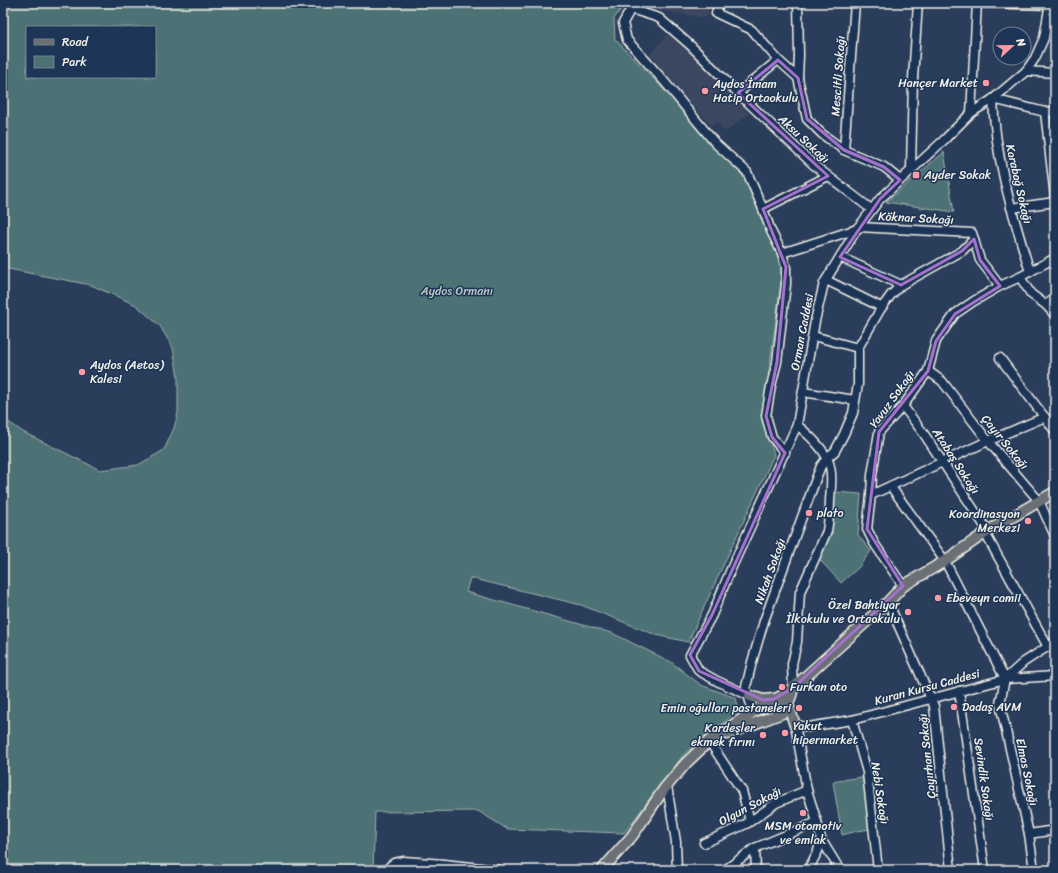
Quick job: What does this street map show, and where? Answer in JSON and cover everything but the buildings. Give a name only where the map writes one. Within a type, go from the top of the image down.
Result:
[{"type":"main road","points":[[602,870],[632,836],[667,786],[686,763],[709,741],[793,688],[888,602],[903,586],[944,561],[986,532],[1055,492]]},
{"type":"main road","points":[[709,741],[785,709],[793,688]]},
{"type":"main road","points":[[750,696],[763,700],[782,700],[794,725]]},
{"type":"main road","points":[[750,696],[764,705],[769,711],[774,712],[785,709]]},
{"type":"street","points":[[719,3],[716,13],[752,30],[778,60],[798,78]]},
{"type":"street","points":[[798,3],[798,78],[807,119],[822,134],[844,150],[884,167],[900,180]]},
{"type":"street","name":"Mescitli Sokağı","points":[[844,150],[855,3]]},
{"type":"street","points":[[910,170],[913,78],[918,3]]},
{"type":"street","points":[[971,113],[977,3],[1050,4]]},
{"type":"street","name":"Orman Caddesi","points":[[750,696],[699,671],[690,655],[712,615],[731,569],[797,426],[812,336],[824,283],[857,228],[880,199],[971,113],[993,100],[1026,71],[1035,58],[1044,38],[1050,4]]},
{"type":"street","points":[[633,6],[623,23],[627,40],[715,143],[747,172],[782,253],[786,267],[786,284],[777,362],[766,416],[772,437],[785,453]]},
{"type":"street","name":"Aksu Sokağı","points":[[633,6],[659,18],[690,45],[815,166],[872,209]]},
{"type":"street","points":[[738,93],[778,60]]},
{"type":"street","points":[[1026,71],[1055,73]]},
{"type":"street","points":[[993,100],[1045,112],[1055,111]]},
{"type":"street","name":"Karabağ Sokağı","points":[[993,100],[994,122],[1005,188],[1030,272]]},
{"type":"street","points":[[1045,112],[1055,197]]},
{"type":"street","points":[[763,209],[828,176]]},
{"type":"street","points":[[1011,208],[1055,202]]},
{"type":"street","points":[[782,253],[857,228]]},
{"type":"street","name":"Köknar Sokağı","points":[[857,228],[973,236]]},
{"type":"street","points":[[812,336],[858,348],[891,295],[902,285],[962,251],[973,236]]},
{"type":"street","points":[[973,236],[980,260],[1000,286]]},
{"type":"street","points":[[840,257],[902,285]]},
{"type":"street","name":"Yavuz Sokağı","points":[[903,586],[874,543],[867,529],[872,475],[880,432],[903,406],[928,371],[936,341],[955,314],[1000,286],[1020,278],[1055,258]]},
{"type":"street","points":[[1020,278],[1031,294],[1046,305],[1055,315]]},
{"type":"street","points":[[826,280],[882,308]]},
{"type":"street","points":[[1046,305],[1055,298]]},
{"type":"street","name":"Nikah Sokağı","points":[[748,715],[751,705],[750,696],[746,687],[764,621],[821,466],[835,451],[853,413],[858,384],[858,348]]},
{"type":"street","points":[[1000,358],[1055,431]]},
{"type":"street","name":"Çayır Sokağı","points":[[928,371],[942,381],[988,441],[1039,501],[1055,536]]},
{"type":"street","points":[[803,392],[855,400]]},
{"type":"street","name":"Atabaş Sokağı","points":[[903,406],[943,462],[1052,644]]},
{"type":"street","points":[[871,496],[988,441],[1045,417]]},
{"type":"street","points":[[793,688],[792,664],[797,642],[800,592],[827,531],[831,490],[831,474],[827,458],[808,435],[797,426]]},
{"type":"street","points":[[891,487],[944,561],[1005,679],[1055,676]]},
{"type":"street","name":"Çayırhan Sokağı","points":[[888,602],[934,706],[951,870]]},
{"type":"street","name":"Kuran Kursu Caddesi","points":[[794,725],[808,727],[852,720],[1005,679],[1024,662],[1052,644]]},
{"type":"street","name":"Elmas Sokağı","points":[[1005,679],[1000,704],[1029,834],[1034,870]]},
{"type":"street","name":"Sevindik Sokağı","points":[[960,691],[985,870]]},
{"type":"street","name":"Nebi Sokağı","points":[[852,720],[867,772],[878,870]]},
{"type":"street","points":[[794,725],[807,790],[821,839],[840,870]]},
{"type":"street","points":[[709,741],[742,791],[750,821]]},
{"type":"street","points":[[667,786],[676,842],[677,870]]},
{"type":"street","name":"Olgun Sokağı","points":[[704,843],[748,823],[776,803],[807,790]]},
{"type":"street","points":[[725,870],[755,848],[817,822]]},
{"type":"street","points":[[1029,834],[1055,830]]},
{"type":"street","points":[[808,870],[818,851],[821,839]]},
{"type":"street","points":[[755,848],[756,870]]},
{"type":"street","points":[[387,870],[394,862],[404,861],[499,870]]},
{"type":"highlighted area","points":[[778,60],[798,78],[807,119],[844,150],[884,167],[900,180],[880,199],[840,257],[901,285],[962,251],[974,239],[980,260],[1000,286],[955,314],[936,341],[928,371],[879,432],[867,529],[903,586],[793,688],[774,699],[763,700],[699,671],[690,655],[712,615],[785,453],[772,437],[766,416],[777,362],[786,267],[763,209],[828,176],[738,93]]},
{"type":"shaded area","points":[[647,3],[711,3],[707,18],[645,8]]},
{"type":"shaded area","name":"Aydos İmam Hatip Ortaokulu","points":[[669,33],[685,44],[712,68],[749,114],[725,132],[717,122],[712,126],[648,56]]},
{"type":"green space","name":"Aydos Ormanı","points":[[3,3],[625,3],[614,19],[615,39],[709,136],[745,178],[783,268],[763,416],[774,455],[688,642],[656,635],[581,605],[470,578],[466,592],[612,633],[671,662],[701,685],[736,698],[739,710],[685,753],[624,833],[507,829],[478,811],[375,812],[373,870],[3,870],[3,418],[23,432],[100,470],[138,465],[164,450],[174,428],[178,413],[178,377],[173,348],[160,326],[136,305],[91,285],[3,268]]},
{"type":"green space","points":[[944,152],[954,212],[886,202]]},
{"type":"green space","points":[[834,492],[861,494],[858,535],[871,551],[858,568],[841,583],[819,559],[826,546],[831,527]]},
{"type":"green space","points":[[862,777],[871,829],[842,835],[833,782]]},
{"type":"place","name":"Hançer Market","points":[[986,83]]},
{"type":"place","name":"Aydos İmam Hatip Ortaokulu","points":[[705,91]]},
{"type":"place","name":"Ayder Sokak","points":[[916,175]]},
{"type":"place","name":"Aydos (Aetos) Kalesi","points":[[82,372]]},
{"type":"place","name":"plato","points":[[809,513]]},
{"type":"place","name":"Koordinasyon Merkezi","points":[[1028,521]]},
{"type":"place","name":"Ebeveyn camii","points":[[938,598]]},
{"type":"place","name":"Özel Bahtiyar İlkokulu ve Ortaokulu","points":[[908,612]]},
{"type":"place","name":"Furkan oto","points":[[782,687]]},
{"type":"place","name":"Dadaş AVM","points":[[954,707]]},
{"type":"place","name":"Emin oğulları pastaneleri","points":[[799,708]]},
{"type":"place","name":"Yakut hipermarket","points":[[785,733]]},
{"type":"place","name":"Kardeşler ekmek fırını","points":[[763,735]]},
{"type":"place","name":"MSM otomotiv ve emlak","points":[[803,813]]}]
